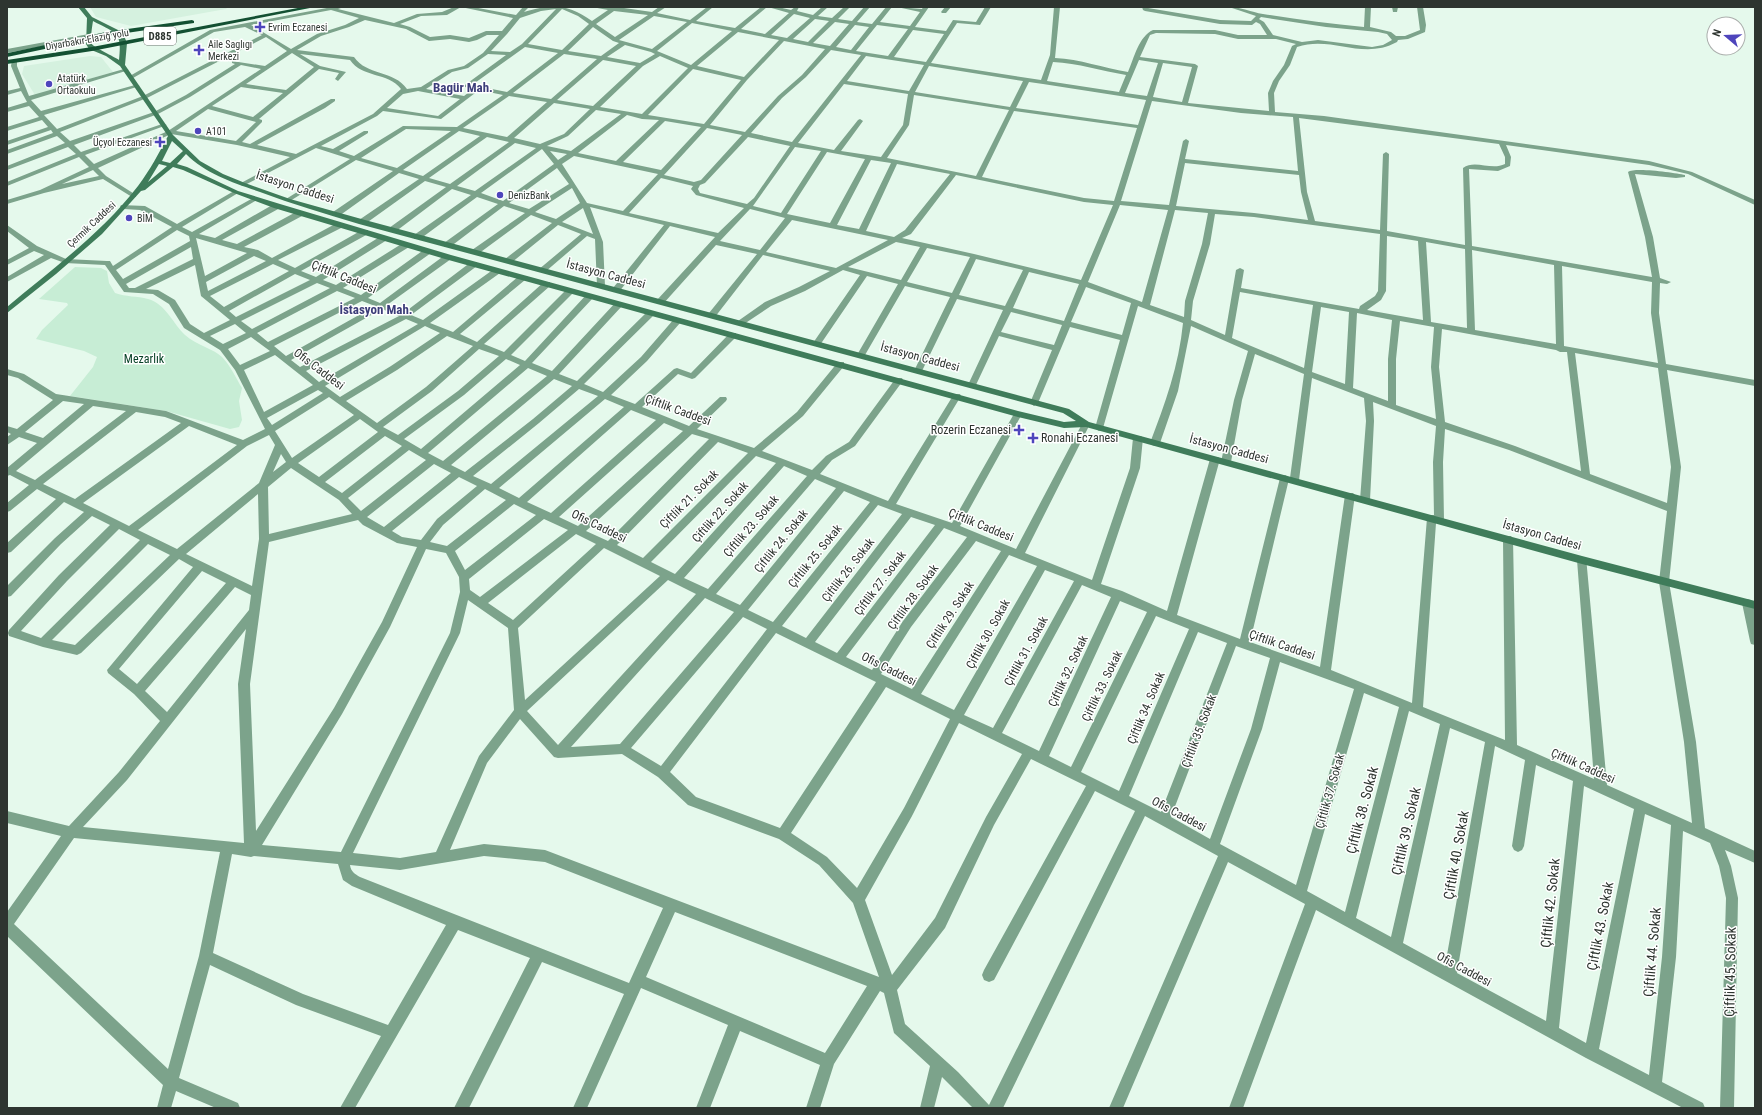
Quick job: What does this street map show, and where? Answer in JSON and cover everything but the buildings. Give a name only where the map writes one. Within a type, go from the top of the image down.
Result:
[{"type":"highway","name":"Diyarbakır-Elazığ yolu","points":[[7,55],[122,37],[206,20],[284,7]]},
{"type":"highway","name":"Diyarbakır-Elazığ yolu","points":[[7,62],[12,64],[90,42],[187,30],[312,7]]},
{"type":"main road","points":[[81,7],[90,18],[122,37],[124,67]]},
{"type":"main road","points":[[90,18],[90,42],[124,67]]},
{"type":"main road","name":"İstasyon Caddesi","points":[[124,67],[164,125],[194,159],[206,167],[243,184],[288,200],[417,237],[918,370],[1066,411],[1086,424],[1099,428],[1350,495],[1582,560],[1751,604]]},
{"type":"main road","name":"Çermik Caddesi","points":[[7,311],[98,234],[124,207],[134,196],[158,162],[171,134]]},
{"type":"main road","points":[[134,196],[173,164],[187,150]]},
{"type":"main road","points":[[158,162],[173,164],[192,171],[236,192],[299,214],[365,232],[428,252],[841,364],[1018,414],[1064,425],[1086,424]]},
{"type":"street","points":[[187,30],[212,31],[341,7]]},
{"type":"street","points":[[396,24],[412,17],[426,14],[447,14],[458,7]]},
{"type":"street","points":[[464,7],[516,17],[540,9],[556,7]]},
{"type":"street","points":[[401,92],[418,89],[450,71],[466,67],[487,52],[526,7]]},
{"type":"street","points":[[745,79],[692,67],[656,52],[615,40],[580,15],[562,7],[524,45],[468,86],[642,117],[706,126],[825,150],[954,173],[1084,200],[1254,215],[1384,233],[1667,282]]},
{"type":"street","points":[[596,7],[615,8],[652,14],[735,31],[852,52],[1148,99],[1296,116],[1649,163],[1690,174],[1755,203]]},
{"type":"street","points":[[615,40],[663,7]]},
{"type":"street","points":[[417,237],[542,146],[566,135],[641,65],[710,7]]},
{"type":"street","points":[[642,117],[692,67],[764,7]]},
{"type":"street","points":[[771,7],[794,11],[814,17],[852,23],[911,27],[947,33]]},
{"type":"street","points":[[766,36],[799,7]]},
{"type":"street","points":[[625,213],[706,126],[745,79],[785,40],[825,7]]},
{"type":"street","points":[[809,44],[847,7]]},
{"type":"street","points":[[288,200],[405,127],[459,129],[487,134],[618,163],[697,184],[703,182],[780,97],[804,76],[867,7]]},
{"type":"street","points":[[852,52],[889,7]]},
{"type":"street","points":[[903,7],[925,9]]},
{"type":"street","points":[[883,160],[906,125],[915,84],[955,21],[978,24],[988,7]]},
{"type":"street","points":[[1043,82],[1052,60],[1057,7]]},
{"type":"street","points":[[1145,7],[1145,9],[1220,22],[1252,23],[1258,17]]},
{"type":"street","points":[[1232,7],[1258,17],[1385,31],[1395,38],[1406,38],[1423,31],[1424,24],[1420,18],[1420,7]]},
{"type":"street","points":[[1367,29],[1368,7]]},
{"type":"street","points":[[336,214],[508,94],[564,52],[592,24],[615,8]]},
{"type":"street","points":[[331,9],[364,18],[396,24],[408,28],[429,39],[436,40],[450,37],[469,40],[475,39],[486,33],[505,33]]},
{"type":"street","points":[[890,58],[925,9]]},
{"type":"street","points":[[1258,17],[1271,37]]},
{"type":"street","points":[[42,192],[93,167],[171,134],[207,107],[291,51],[319,35],[347,26],[364,18]]},
{"type":"street","points":[[246,24],[318,67],[343,72]]},
{"type":"street","points":[[131,77],[212,31]]},
{"type":"street","points":[[1121,94],[1148,34],[1155,31],[1215,32],[1238,37],[1271,37],[1301,43],[1310,42],[1376,48],[1391,44],[1395,38]]},
{"type":"street","points":[[7,152],[55,131],[145,97],[266,35]]},
{"type":"street","points":[[7,51],[90,42]]},
{"type":"street","points":[[392,230],[512,139],[602,58],[623,43]]},
{"type":"street","points":[[1272,114],[1271,93],[1273,87],[1287,65],[1293,48],[1301,43]]},
{"type":"street","points":[[524,45],[641,65]]},
{"type":"street","points":[[243,184],[374,115],[404,89],[403,86],[389,76],[371,73],[354,62],[352,58],[291,51]]},
{"type":"street","points":[[487,52],[512,54]]},
{"type":"street","points":[[660,302],[717,239],[750,207],[794,144],[865,54]]},
{"type":"street","points":[[1137,58],[1195,66],[1184,104]]},
{"type":"street","points":[[220,59],[267,68]]},
{"type":"street","points":[[1052,60],[1074,61],[1096,68],[1129,74]]},
{"type":"street","points":[[338,79],[354,62]]},
{"type":"street","points":[[1034,403],[1117,203],[1148,99],[1161,62]]},
{"type":"street","points":[[7,168],[68,144],[156,113],[188,96],[240,63]]},
{"type":"street","points":[[12,64],[22,89],[41,116],[68,144],[81,154],[104,177],[134,196]]},
{"type":"street","points":[[7,110],[124,67]]},
{"type":"street","points":[[255,119],[318,67]]},
{"type":"street","points":[[978,179],[1027,79]]},
{"type":"street","points":[[843,82],[1140,127]]},
{"type":"street","points":[[240,85],[288,92]]},
{"type":"street","points":[[7,128],[137,86]]},
{"type":"street","points":[[381,109],[439,118],[478,88]]},
{"type":"street","points":[[7,93],[22,89]]},
{"type":"street","points":[[418,89],[465,98]]},
{"type":"street","points":[[251,146],[298,119],[310,115],[333,100]]},
{"type":"street","points":[[207,107],[260,121],[237,144]]},
{"type":"street","points":[[447,245],[503,203],[575,153],[625,114]]},
{"type":"street","points":[[1296,116],[1304,192],[1312,223]]},
{"type":"street","points":[[618,163],[663,120]]},
{"type":"street","points":[[836,152],[860,121]]},
{"type":"street","points":[[7,184],[81,154],[164,125]]},
{"type":"street","points":[[7,143],[55,131]]},
{"type":"street","points":[[333,152],[366,132]]},
{"type":"street","points":[[171,134],[251,146],[296,156]]},
{"type":"street","points":[[362,222],[487,134]]},
{"type":"street","points":[[1145,307],[1172,208],[1186,141]]},
{"type":"street","points":[[1471,332],[1466,168],[1476,167],[1499,169],[1506,167],[1508,165],[1508,157],[1502,144]]},
{"type":"street","points":[[315,146],[476,194],[530,212],[598,238]]},
{"type":"street","points":[[542,146],[559,164],[584,204],[598,238],[601,286]]},
{"type":"street","points":[[712,316],[763,253],[787,216],[825,150]]},
{"type":"street","points":[[1363,313],[1363,308],[1381,293],[1386,154]]},
{"type":"street","points":[[833,225],[869,158]]},
{"type":"street","points":[[1182,160],[1302,173]]},
{"type":"street","points":[[862,231],[895,162]]},
{"type":"street","points":[[1690,174],[1676,176],[1641,170],[1631,172],[1649,237],[1656,280],[1655,313],[1662,367],[1668,397],[1676,467],[1664,582],[1690,742],[1699,832]]},
{"type":"street","points":[[741,323],[768,304],[802,289],[908,232],[954,173]]},
{"type":"street","points":[[7,202],[104,177]]},
{"type":"street","points":[[697,184],[694,189],[698,194],[787,216],[974,256],[1083,283],[1186,321],[1309,374],[1368,397],[1440,424],[1512,448],[1672,509]]},
{"type":"street","points":[[475,252],[530,212],[572,185]]},
{"type":"street","points":[[112,270],[177,227],[236,192]]},
{"type":"street","points":[[122,283],[255,199]]},
{"type":"street","points":[[508,261],[557,222],[584,204],[669,223],[763,253],[865,274],[1124,338]]},
{"type":"street","points":[[217,240],[277,206]]},
{"type":"street","points":[[124,207],[142,208],[177,227],[193,238],[205,296],[340,225]]},
{"type":"street","points":[[1155,443],[1174,391],[1186,335],[1186,321],[1195,277],[1206,244],[1212,211]]},
{"type":"street","points":[[238,247],[299,214]]},
{"type":"street","points":[[616,290],[669,223]]},
{"type":"street","points":[[7,227],[34,248],[65,261],[107,263],[127,290],[155,292],[172,302],[187,326],[223,348],[239,370],[262,417],[291,463],[342,498],[362,516],[366,522],[400,540],[449,550],[517,501],[677,371],[692,376],[732,335]]},
{"type":"street","points":[[224,311],[365,232]]},
{"type":"street","points":[[542,270],[586,233]]},
{"type":"street","points":[[7,240],[17,235]]},
{"type":"street","name":"Çiftlik Caddesi","points":[[193,238],[217,240],[255,252],[294,271],[690,430],[782,462],[876,501],[942,523],[1118,594],[1195,627],[1360,687],[1491,739],[1755,857]]},
{"type":"street","points":[[204,336],[317,280],[384,238]]},
{"type":"street","points":[[1422,239],[1427,324]]},
{"type":"street","points":[[223,348],[337,288],[406,245]]},
{"type":"street","points":[[861,355],[925,245]]},
{"type":"street","points":[[7,263],[34,248]]},
{"type":"street","points":[[202,281],[255,252]]},
{"type":"street","points":[[239,370],[271,349],[362,298],[428,252]]},
{"type":"street","points":[[7,280],[50,255]]},
{"type":"street","points":[[918,370],[974,256]]},
{"type":"street","points":[[285,360],[381,306],[448,257]]},
{"type":"street","points":[[138,290],[198,260]]},
{"type":"street","points":[[1558,263],[1560,349]]},
{"type":"street","points":[[299,371],[405,316],[474,264]]},
{"type":"street","points":[[972,385],[1027,269]]},
{"type":"street","points":[[1228,339],[1240,270]]},
{"type":"street","points":[[262,417],[319,386],[425,324],[469,294],[497,271]]},
{"type":"street","points":[[817,343],[865,274]]},
{"type":"street","points":[[340,401],[451,334],[522,278]]},
{"type":"street","points":[[319,482],[429,389],[547,284]]},
{"type":"street","points":[[1236,289],[1571,351],[1755,383]]},
{"type":"street","points":[[397,440],[460,393],[505,356],[570,291]]},
{"type":"street","name":"Ofis Caddesi","points":[[205,296],[319,386],[380,430],[421,454],[1042,758],[1164,820],[1450,977],[1591,1053],[1698,1108]]},
{"type":"street","points":[[421,454],[527,364],[590,296]]},
{"type":"street","points":[[1099,428],[1135,303]]},
{"type":"street","points":[[444,465],[553,375],[619,304]]},
{"type":"street","name":"Çiftlik 35. Sokak","points":[[1164,820],[1239,643],[1290,479],[1309,374],[1317,304]]},
{"type":"street","points":[[1349,389],[1353,311]]},
{"type":"street","points":[[385,532],[536,421],[578,385],[651,313]]},
{"type":"street","points":[[1392,406],[1392,359],[1396,319]]},
{"type":"street","points":[[251,850],[338,711],[386,624],[423,545],[440,522],[488,487],[604,396],[644,359],[678,321]]},
{"type":"street","points":[[1417,710],[1435,519],[1440,424],[1435,367],[1438,326]]},
{"type":"street","points":[[997,333],[1056,348]]},
{"type":"street","points":[[1226,462],[1238,400],[1252,350]]},
{"type":"street","points":[[1571,351],[1586,476]]},
{"type":"street","name":"Çiftlik 21. Sokak","points":[[644,563],[754,453],[800,414],[841,364]]},
{"type":"street","points":[[8,374],[21,376],[54,397],[166,414],[244,444]]},
{"type":"street","name":"Çiftlik 23. Sokak","points":[[558,753],[707,593],[829,458],[852,444],[899,380]]},
{"type":"street","points":[[130,531],[244,444],[270,430],[329,393]]},
{"type":"street","points":[[890,506],[957,396]]},
{"type":"street","points":[[1365,500],[1370,421],[1368,397]]},
{"type":"street","points":[[7,442],[61,398]]},
{"type":"street","points":[[480,603],[577,530],[723,399]]},
{"type":"street","points":[[91,403],[8,472],[256,593]]},
{"type":"street","points":[[7,508],[133,410]]},
{"type":"street","points":[[954,528],[1018,414]]},
{"type":"street","points":[[117,525],[63,578],[13,633],[43,643],[77,650],[177,555],[291,463],[360,415]]},
{"type":"street","points":[[464,577],[548,516],[664,419]]},
{"type":"street","points":[[75,504],[189,422]]},
{"type":"street","points":[[1019,554],[1086,424]]},
{"type":"street","points":[[7,429],[44,442]]},
{"type":"street","points":[[513,626],[607,545],[716,438]]},
{"type":"street","points":[[1096,585],[1135,468],[1138,438]]},
{"type":"street","points":[[251,850],[244,684],[264,539],[263,486],[280,445]]},
{"type":"street","points":[[342,498],[408,446]]},
{"type":"street","points":[[1171,617],[1215,459]]},
{"type":"street","points":[[264,539],[362,516],[433,460]]},
{"type":"street","name":"Çiftlik 22. Sokak","points":[[440,858],[483,760],[520,711],[672,576],[782,462]]},
{"type":"street","name":"Çiftlik 24. Sokak","points":[[623,749],[741,611],[842,487]]},
{"type":"street","points":[[1325,674],[1350,495]]},
{"type":"street","points":[[7,549],[63,498]]},
{"type":"street","name":"Çiftlik 25. Sokak","points":[[662,773],[774,628],[876,501]]},
{"type":"street","points":[[7,593],[58,541],[91,512]]},
{"type":"street","name":"Çiftlik 26. Sokak","points":[[808,643],[909,512]]},
{"type":"street","name":"Çiftlik 27. Sokak","points":[[839,659],[942,523]]},
{"type":"street","name":"Çiftlik 28. Sokak","points":[[784,835],[879,678],[907,624],[974,536]]},
{"type":"street","points":[[1508,539],[1510,748]]},
{"type":"street","points":[[43,643],[146,540]]},
{"type":"street","name":"Çiftlik 29. Sokak","points":[[914,696],[1008,549]]},
{"type":"street","points":[[449,550],[464,577],[465,592],[455,633],[344,859],[344,869],[351,879],[539,955],[635,986],[736,1022],[828,1062]]},
{"type":"street","points":[[1582,560],[1601,788]]},
{"type":"street","name":"Çiftlik 30. Sokak","points":[[858,899],[908,812],[956,716],[1043,564]]},
{"type":"street","points":[[167,720],[138,690],[112,670],[200,566]]},
{"type":"street","name":"Çiftlik 31. Sokak","points":[[994,735],[1080,579]]},
{"type":"street","points":[[138,690],[233,582]]},
{"type":"street","points":[[465,592],[513,626]]},
{"type":"street","name":"Çiftlik 32. Sokak","points":[[1042,758],[1118,594]]},
{"type":"street","points":[[1751,604],[1755,641]]},
{"type":"street","name":"Çiftlik 33. Sokak","points":[[1074,774],[1154,609]]},
{"type":"street","points":[[7,923],[71,832],[123,776],[253,612]]},
{"type":"street","points":[[513,626],[520,711],[558,753],[623,749],[662,773],[692,801],[784,835],[823,861],[858,899],[884,986],[899,1028],[953,1077],[983,1108]]},
{"type":"street","name":"Çiftlik 34. Sokak","points":[[1122,799],[1148,733],[1195,627]]},
{"type":"street","points":[[1213,847],[1256,731],[1270,684],[1276,656]]},
{"type":"street","name":"Çiftlik 37. Sokak","points":[[1300,895],[1360,687]]},
{"type":"street","name":"Çiftlik 38. Sokak","points":[[1349,921],[1405,705]]},
{"type":"street","name":"Çiftlik 39. Sokak","points":[[1396,947],[1446,722]]},
{"type":"street","name":"Çiftlik 40. Sokak","points":[[1450,977],[1491,739]]},
{"type":"street","points":[[813,1108],[828,1062],[884,986],[940,923],[990,821],[1029,752]]},
{"type":"street","points":[[1518,846],[1531,757]]},
{"type":"street","name":"Çiftlik 42. Sokak","points":[[1552,1031],[1579,778]]},
{"type":"street","points":[[989,975],[1093,784]]},
{"type":"street","name":"Çiftlik 43. Sokak","points":[[1591,1053],[1641,806]]},
{"type":"street","points":[[995,1108],[1142,809]]},
{"type":"street","points":[[9,821],[71,832],[400,864],[484,850],[545,856],[884,986]]},
{"type":"street","name":"Çiftlik 44. Sokak","points":[[1655,1085],[1669,957],[1677,822]]},
{"type":"street","name":"Çiftlik 45. Sokak","points":[[1714,839],[1728,878],[1732,898],[1727,1108]]},
{"type":"street","points":[[164,1108],[206,956],[227,848]]},
{"type":"street","points":[[1116,1108],[1225,854]]},
{"type":"street","points":[[1236,1108],[1312,902]]},
{"type":"street","points":[[580,1108],[672,904]]},
{"type":"street","points":[[347,1108],[455,922]]},
{"type":"street","points":[[7,927],[171,1082],[233,1108]]},
{"type":"street","points":[[461,1108],[539,955]]},
{"type":"street","points":[[206,956],[301,1000],[391,1033]]},
{"type":"street","points":[[703,1108],[736,1022]]},
{"type":"street","points":[[927,1108],[938,1064]]},
{"type":"shaded area","points":[[90,7],[228,7],[226,9],[131,26],[96,17]]},
{"type":"shaded area","name":"Atatürk Ortaokulu","points":[[90,56],[101,57],[113,72],[35,95],[22,74],[24,66]]},
{"type":"green space","name":"Mezarlık","points":[[75,267],[101,268],[107,271],[109,283],[115,293],[148,299],[160,305],[185,335],[194,342],[219,354],[225,360],[242,388],[239,401],[242,420],[239,427],[230,429],[166,411],[70,396],[93,367],[97,357],[84,351],[36,339],[42,330],[68,305],[67,303],[39,299]]},
{"type":"place","name":"Evrim Eczanesi","points":[[260,27]]},
{"type":"place","name":"Aile Saglıgı Merkezi","points":[[199,50]]},
{"type":"place","name":"Atatürk Ortaokulu","points":[[49,84]]},
{"type":"place","name":"A101","points":[[198,131]]},
{"type":"place","name":"Üçyol Eczanesi","points":[[160,142]]},
{"type":"place","name":"DenizBank","points":[[500,195]]},
{"type":"place","name":"BİM","points":[[129,218]]},
{"type":"place","name":"Rozerin Eczanesi","points":[[1019,430]]},
{"type":"place","name":"Ronahi Eczanesi","points":[[1033,438]]},
{"type":"district","name":"Bagür Mah.","points":[[463,87]]},
{"type":"district","name":"İstasyon Mah.","points":[[376,309]]}]
